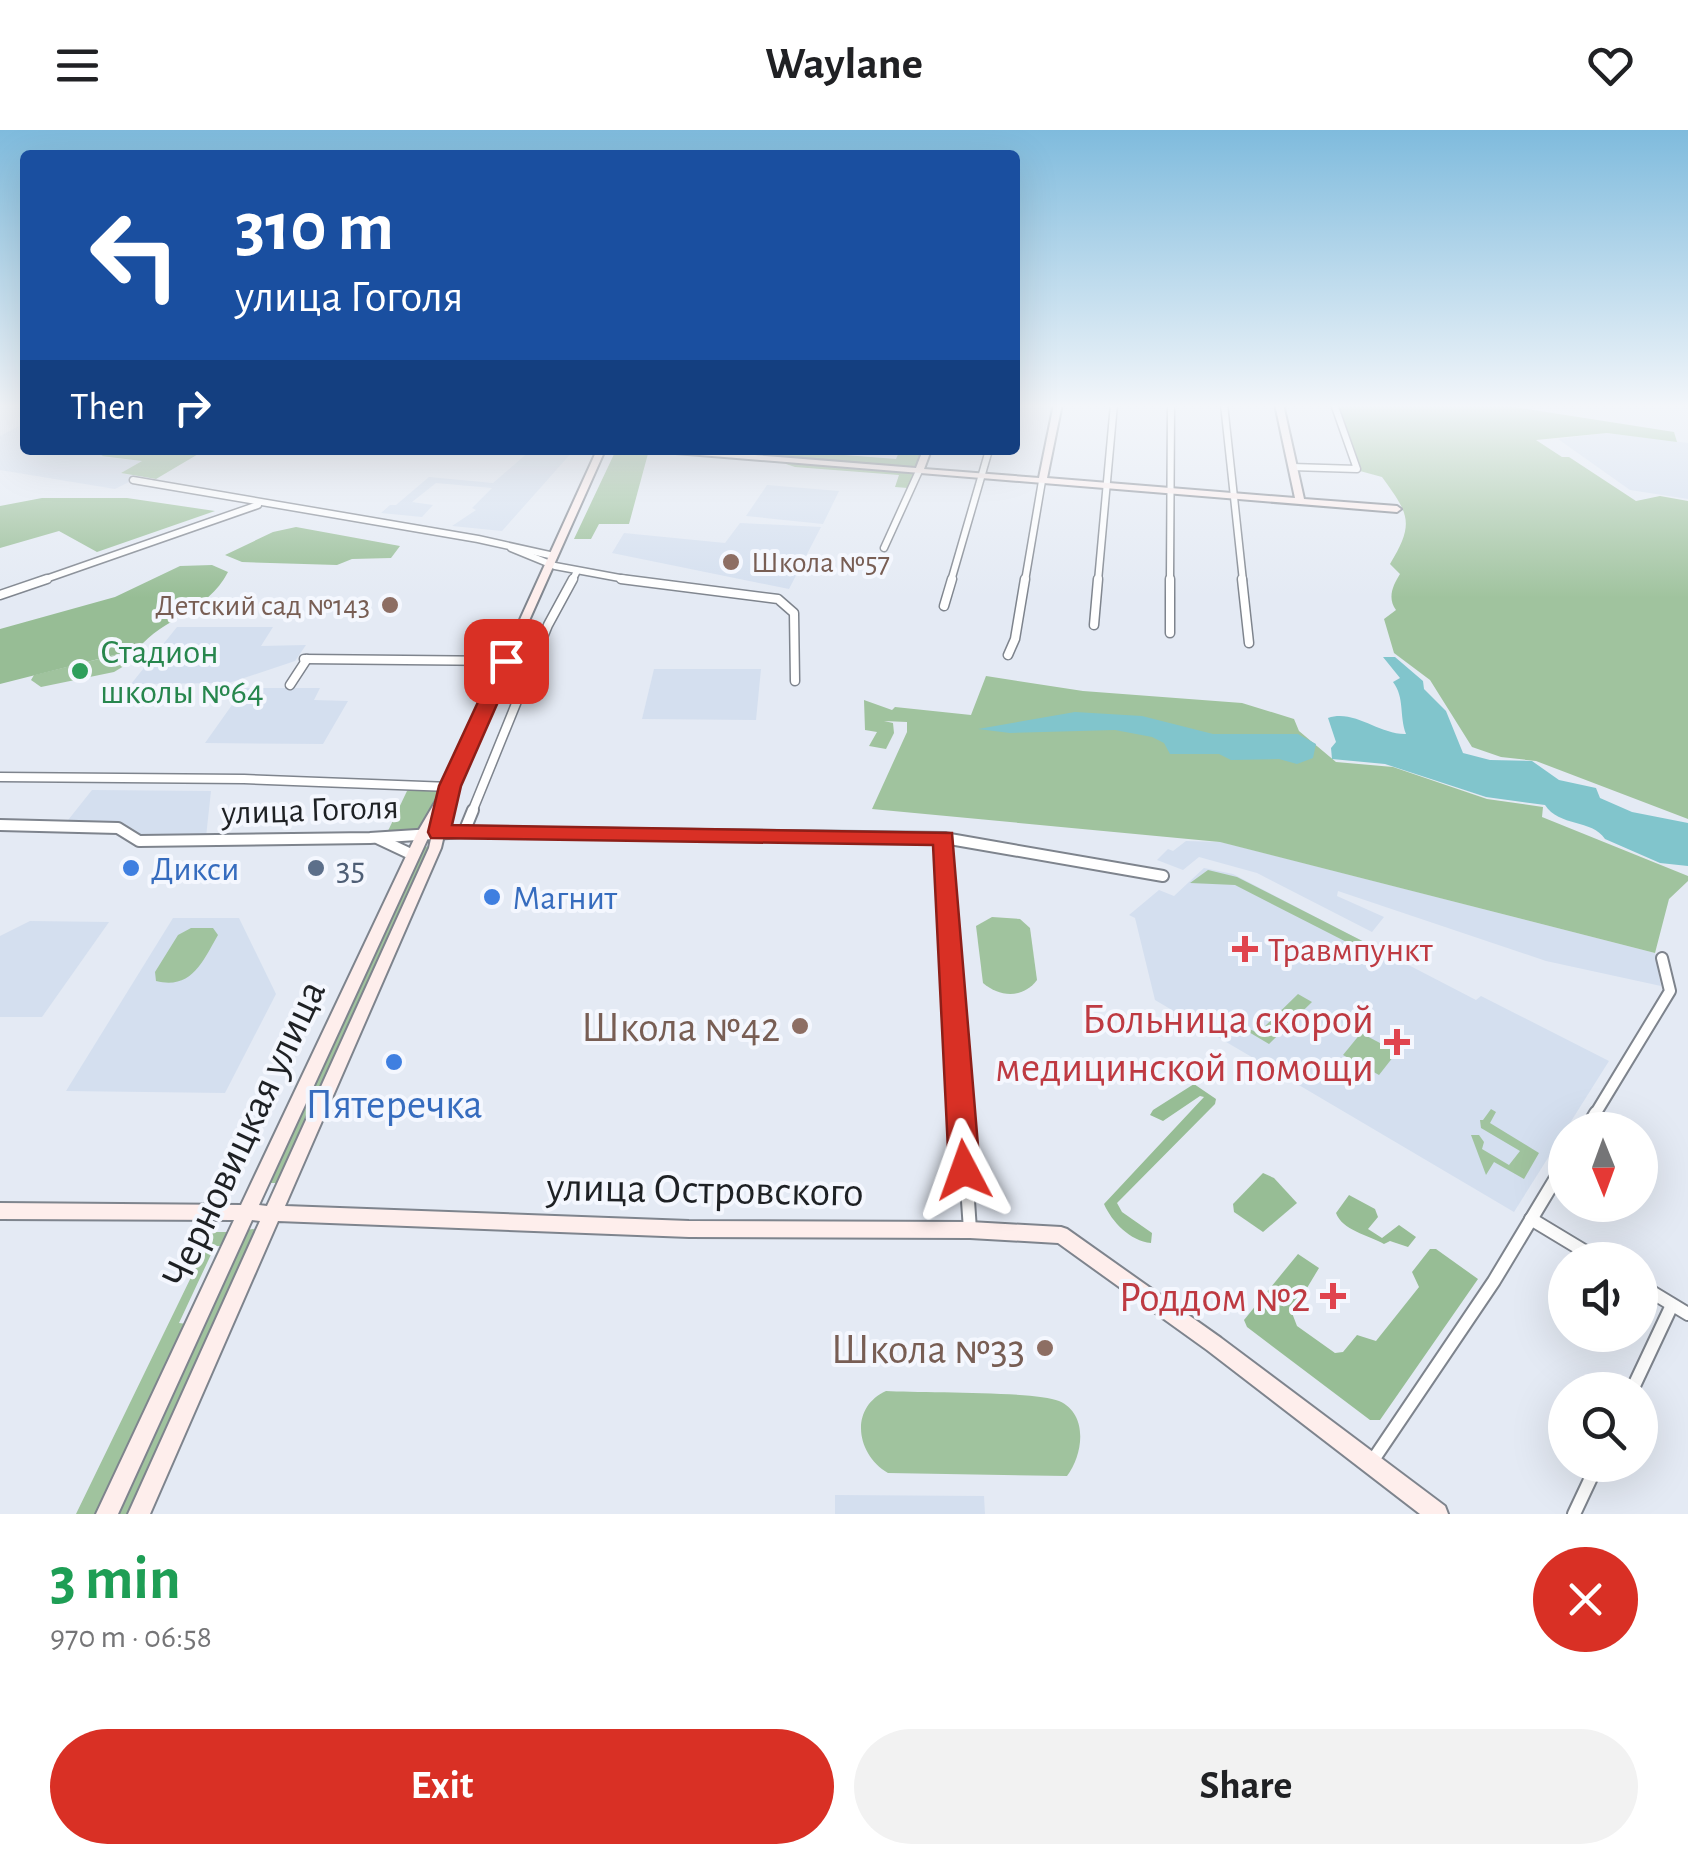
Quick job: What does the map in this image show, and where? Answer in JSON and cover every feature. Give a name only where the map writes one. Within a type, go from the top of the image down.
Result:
[{"type":"street","name":"Черновицкая улица","points":[[139,1514],[273,1213],[450,786],[593,469]]},
{"type":"street","points":[[890,469],[1397,509]]},
{"type":"street","points":[[944,606],[983,469]]},
{"type":"street","points":[[1008,655],[1016,639],[1045,469]]},
{"type":"street","points":[[1094,625],[1108,469]]},
{"type":"street","points":[[1170,633],[1171,469]]},
{"type":"street","points":[[1231,469],[1249,643]]},
{"type":"street","points":[[1292,469],[1300,500]]},
{"type":"street","points":[[884,548],[914,475],[920,471]]},
{"type":"street","points":[[133,480],[478,539],[576,571],[778,599],[794,613],[795,681]]},
{"type":"street","points":[[3,593],[261,504]]},
{"type":"street","points":[[511,548],[517,557],[551,562]]},
{"type":"street","points":[[464,832],[548,626],[576,571]]},
{"type":"street","points":[[290,685],[306,659],[506,661]]},
{"type":"street","name":"улица Гоголя","points":[[0,777],[401,785]]},
{"type":"street","points":[[401,785],[450,786]]},
{"type":"street","name":"улица Гоголя","points":[[0,825],[118,828],[139,840],[376,838],[464,832],[944,838],[1162,876]]},
{"type":"street","name":"Черновицкая улица","points":[[107,1514],[413,855],[431,833]]},
{"type":"street","points":[[376,838],[413,855]]},
{"type":"street","points":[[944,838],[970,1230]]},
{"type":"street","points":[[1597,1112],[1670,990],[1662,958]]},
{"type":"street","points":[[1371,1463],[1494,1281],[1548,1191]]},
{"type":"street","name":"улица Островского","points":[[0,1210],[248,1212],[688,1229],[970,1230],[1062,1235],[1204,1336],[1437,1514]]},
{"type":"street","points":[[1531,1219],[1569,1242]]},
{"type":"street","points":[[1658,1296],[1688,1314]]},
{"type":"street","points":[[1640,1372],[1672,1305]]},
{"type":"street","points":[[1574,1514],[1589,1482]]},
{"type":"shaded area","points":[[129,469],[121,473],[139,477],[115,489],[0,470]]},
{"type":"shaded area","points":[[510,469],[557,469],[502,531],[452,526],[476,510],[472,508],[492,488],[436,483],[412,502],[433,505],[422,517],[381,513],[429,477],[493,483]]},
{"type":"shaded area","points":[[1600,469],[1688,469],[1688,499],[1630,490]]},
{"type":"shaded area","points":[[767,485],[839,491],[823,524],[746,516]]},
{"type":"shaded area","name":"Школа №57","points":[[740,523],[821,527],[789,589],[612,553],[624,533],[725,543]]},
{"type":"shaded area","points":[[177,627],[273,627],[261,646],[306,645],[295,661],[229,683],[131,684]]},
{"type":"shaded area","points":[[654,669],[761,669],[756,720],[642,719]]},
{"type":"shaded area","points":[[244,688],[320,688],[314,700],[348,701],[323,744],[205,743]]},
{"type":"shaded area","points":[[92,790],[211,791],[206,837],[144,836],[124,824],[65,824]]},
{"type":"shaded area","points":[[1186,841],[1221,842],[1655,953],[1661,986],[1546,961],[1338,891],[1337,896],[1384,917],[1372,932],[1257,873],[1199,857],[1183,870],[1157,860],[1168,849],[1173,851]]},
{"type":"shaded area","name":"Больница скорой медицинской помощи","points":[[1204,868],[1233,874],[1476,1000],[1481,996],[1609,1061],[1577,1112],[1548,1112],[1548,1158],[1514,1212],[1155,1000],[1135,918],[1129,915],[1159,890],[1174,896]]},
{"type":"shaded area","points":[[173,918],[239,918],[276,994],[225,1093],[66,1091]]},
{"type":"shaded area","points":[[30,921],[109,922],[42,1017],[0,1017],[0,936]]},
{"type":"shaded area","points":[[835,1495],[984,1496],[985,1514],[835,1514]]},
{"type":"green space","points":[[129,469],[174,469],[156,479],[121,473]]},
{"type":"green space","points":[[607,469],[644,469],[629,524],[599,524],[591,539],[574,539]]},
{"type":"green space","points":[[816,469],[918,469],[908,488],[895,487],[899,475]]},
{"type":"green space","points":[[1587,469],[1636,501],[1660,496],[1688,501],[1688,819],[1536,761],[1501,757],[1472,747],[1430,680],[1394,653],[1384,619],[1396,610],[1391,596],[1400,574],[1390,564],[1403,538],[1406,519],[1382,477],[1360,471]]},
{"type":"green space","points":[[42,498],[127,498],[215,511],[97,552],[59,531],[0,548],[0,506]]},
{"type":"green space","points":[[296,527],[400,546],[391,558],[352,559],[337,565],[242,562],[225,555],[273,532]]},
{"type":"green space","points":[[212,565],[228,572],[219,586],[138,649],[0,684],[0,629],[115,597],[180,566]]},
{"type":"green space","name":"Стадион школы №64","points":[[115,655],[128,656],[129,663],[114,672],[41,687],[31,680],[34,675]]},
{"type":"green space","points":[[986,676],[1083,691],[1242,703],[1294,719],[1299,731],[1336,762],[1393,767],[1487,799],[1543,807],[1542,817],[1688,876],[1688,881],[1669,899],[1655,953],[1220,842],[872,809],[907,732],[907,722],[884,721],[893,723],[894,733],[886,749],[869,746],[877,732],[865,730],[864,700],[892,710],[895,707],[971,715]]},
{"type":"green space","points":[[441,789],[420,830],[387,833],[407,791]]},
{"type":"green space","points":[[429,846],[280,1183],[268,1183],[422,848]]},
{"type":"green space","points":[[1208,870],[1237,877],[1380,950],[1374,956],[1235,885],[1190,883]]},
{"type":"green space","points":[[992,917],[1020,919],[1030,928],[1037,980],[1018,993],[996,991],[983,983],[976,926]]},
{"type":"green space","points":[[191,928],[213,928],[218,935],[187,977],[168,983],[156,981],[155,972],[178,935]]},
{"type":"green space","points":[[1298,994],[1312,1002],[1269,1044],[1220,1015],[1258,1033]]},
{"type":"green space","points":[[1361,1033],[1397,1052],[1379,1075],[1343,1055]]},
{"type":"green space","points":[[1194,1084],[1216,1099],[1215,1104],[1117,1203],[1122,1212],[1152,1233],[1151,1243],[1136,1239],[1123,1230],[1104,1204],[1204,1097],[1163,1121],[1150,1115],[1153,1110]]},
{"type":"green space","points":[[1491,1109],[1496,1112],[1490,1123],[1539,1153],[1524,1179],[1494,1162],[1486,1175],[1471,1135],[1479,1135],[1484,1142],[1482,1149],[1509,1165],[1520,1151],[1481,1128],[1480,1120]]},
{"type":"green space","points":[[1263,1173],[1274,1178],[1297,1203],[1263,1232],[1234,1212],[1233,1204]]},
{"type":"green space","points":[[1349,1195],[1375,1209],[1378,1217],[1368,1229],[1382,1238],[1399,1225],[1416,1237],[1408,1247],[1390,1241],[1384,1244],[1350,1228],[1336,1213]]},
{"type":"green space","points":[[246,1230],[256,1230],[131,1514],[115,1514]]},
{"type":"green space","points":[[213,1232],[230,1232],[224,1246],[215,1246],[179,1323],[187,1324],[98,1514],[76,1514]]},
{"type":"green space","points":[[1430,1249],[1436,1249],[1478,1279],[1380,1420],[1370,1420],[1247,1327],[1244,1320],[1298,1254],[1319,1268],[1292,1313],[1297,1326],[1335,1353],[1343,1352],[1357,1335],[1376,1341],[1419,1287],[1412,1272]]},
{"type":"green space","points":[[886,1391],[1002,1394],[1059,1401],[1069,1407],[1079,1425],[1077,1457],[1067,1476],[888,1473],[869,1455],[861,1431],[866,1408]]},
{"type":"water","points":[[1383,657],[1395,657],[1423,681],[1424,689],[1446,711],[1463,753],[1490,760],[1532,761],[1559,780],[1596,788],[1600,798],[1632,812],[1688,823],[1688,866],[1660,863],[1605,839],[1592,828],[1558,817],[1545,805],[1486,797],[1385,764],[1332,759],[1331,748],[1336,742],[1328,718],[1348,717],[1406,734],[1393,682],[1400,678]]},
{"type":"water","points":[[1075,712],[1142,716],[1213,734],[1298,734],[1316,744],[1313,758],[1297,764],[1279,759],[1231,760],[1219,754],[1170,754],[1164,743],[1152,737],[1115,730],[1010,733],[978,729]]},
{"type":"place","name":"Школа №57","points":[[731,562]]},
{"type":"place","name":"Детский сад №143","points":[[390,605]]},
{"type":"place","name":"Стадион школы №64","points":[[80,671]]},
{"type":"place","name":"Дикси","points":[[131,868]]},
{"type":"place","name":"35","points":[[316,868]]},
{"type":"place","name":"Магнит","points":[[492,897]]},
{"type":"place","name":"Травмпункт","points":[[1245,949]]},
{"type":"place","name":"Школа №42","points":[[800,1026]]},
{"type":"place","name":"Больница скорой медицинской помощи","points":[[1397,1042]]},
{"type":"place","name":"Пятеречка","points":[[394,1062]]},
{"type":"place","name":"Роддом №2","points":[[1333,1296]]},
{"type":"place","name":"Школа №33","points":[[1045,1348]]},
{"type":"route","points":[[506,661],[450,786],[439,832],[944,838],[964,1170]]}]
